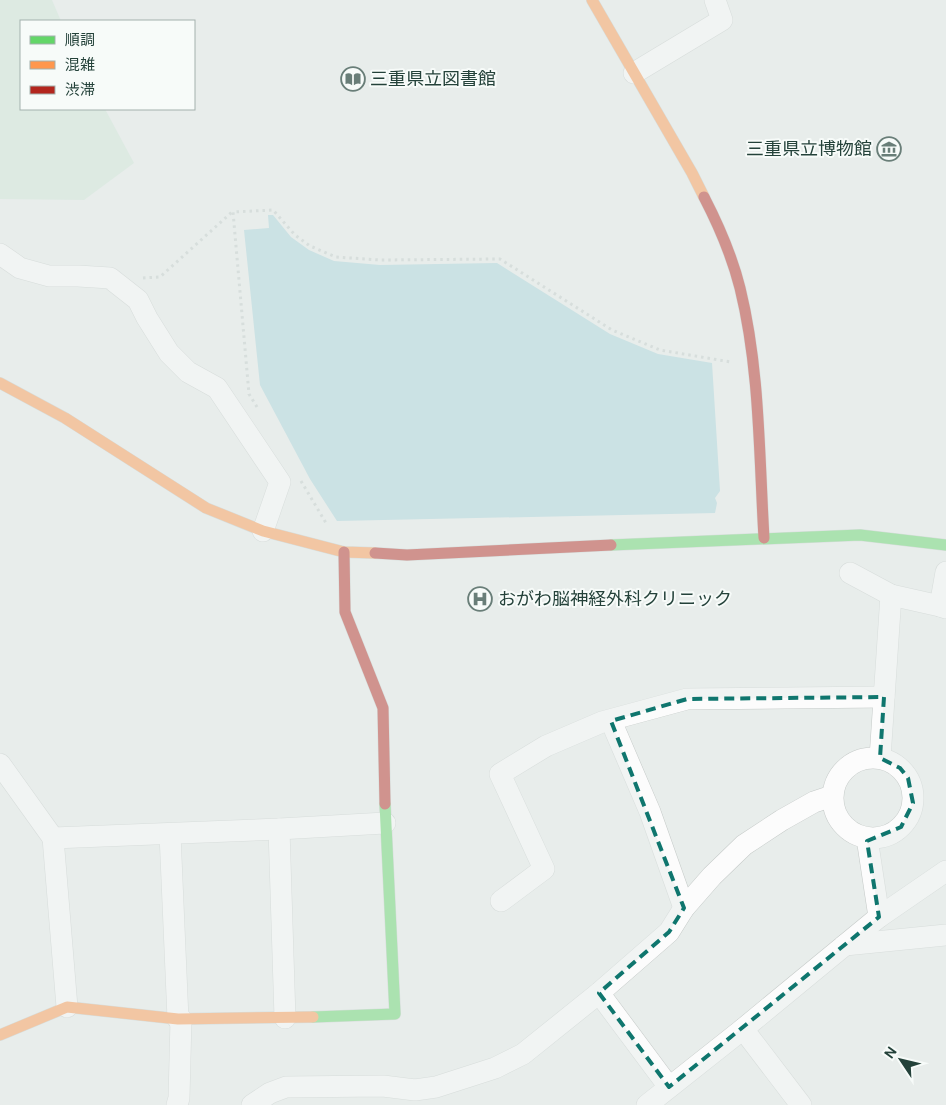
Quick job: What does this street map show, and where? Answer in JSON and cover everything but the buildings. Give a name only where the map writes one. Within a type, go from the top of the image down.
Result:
[{"type":"street","points":[[592,0],[692,173],[722,233],[740,288],[754,364],[764,538]]},
{"type":"street","points":[[634,73],[722,20],[715,0]]},
{"type":"street","points":[[0,254],[20,268],[49,276],[110,278],[138,300],[146,318],[169,353],[188,372],[217,388],[280,482],[263,530]]},
{"type":"street","points":[[0,383],[64,418],[206,508],[263,530],[344,552],[407,555],[860,535],[946,545]]},
{"type":"street","points":[[0,1035],[67,1007],[180,1019],[394,1014],[385,823],[383,708],[344,612],[344,552]]},
{"type":"street","points":[[850,573],[891,595],[943,607],[946,572]]},
{"type":"street","points":[[880,758],[891,595]]},
{"type":"street","points":[[501,902],[544,869],[500,774],[546,746],[602,722],[687,699],[884,697]]},
{"type":"street","points":[[611,721],[650,812],[684,908]]},
{"type":"street","points":[[864,758],[880,758],[889,760],[900,768],[908,778],[913,790],[913,803],[909,816],[900,827],[889,835],[867,838],[850,831],[840,822],[834,810],[832,796],[835,783],[842,772],[852,763],[864,758]]},
{"type":"street","points":[[0,764],[52,838],[67,1007]]},
{"type":"street","points":[[252,1105],[270,1093],[286,1087],[365,1096],[383,1086],[420,1098],[436,1087],[494,1068],[523,1054],[599,993],[669,932],[684,908],[718,870],[744,845],[814,802],[832,796]]},
{"type":"street","points":[[52,838],[385,823]]},
{"type":"street","points":[[279,829],[285,1018]]},
{"type":"street","points":[[170,834],[180,1019],[179,1098],[177,1105]]},
{"type":"street","points":[[867,838],[879,917]]},
{"type":"street","points":[[647,1105],[879,917],[946,871]]},
{"type":"street","points":[[845,945],[946,935]]},
{"type":"street","points":[[599,993],[669,1087]]},
{"type":"street","points":[[743,1029],[801,1105]]},
{"type":"path","points":[[110,278],[160,277],[232,212],[273,210],[295,235],[310,246],[336,257],[380,260],[500,259],[612,330],[660,350],[754,364]]},
{"type":"path","points":[[232,212],[249,394],[259,411]]},
{"type":"path","points":[[299,477],[344,552]]},
{"type":"highlighted area","points":[[884,697],[880,758],[900,768],[908,778],[913,803],[901,827],[867,841],[879,917],[669,1087],[599,993],[669,932],[684,908],[611,721],[687,699]]},
{"type":"green space","points":[[0,0],[52,0],[61,20],[20,20],[20,110],[106,110],[134,163],[84,200],[0,199]]},
{"type":"water","points":[[268,215],[273,215],[291,237],[309,250],[334,261],[380,265],[497,263],[610,334],[658,354],[712,363],[720,491],[715,498],[717,503],[715,513],[337,521],[310,479],[260,385],[244,230],[269,228]]},
{"type":"traffic: fast","points":[[611,545],[860,535],[946,545]]},
{"type":"traffic: fast","points":[[313,1017],[395,1014],[385,804]]},
{"type":"traffic: slow","points":[[592,0],[704,197]]},
{"type":"traffic: slow","points":[[0,383],[65,418],[206,508],[263,531],[344,552],[375,553]]},
{"type":"traffic: slow","points":[[0,1035],[67,1007],[178,1019],[313,1017]]},
{"type":"traffic: jam","points":[[704,197],[720,230],[733,264],[747,319],[758,412],[764,538]]},
{"type":"traffic: jam","points":[[375,553],[407,555],[611,545]]},
{"type":"traffic: jam","points":[[344,552],[345,612],[383,708],[385,804]]},
{"type":"place","name":"三重県立図書館","points":[[353,79]]},
{"type":"place","name":"三重県立博物館","points":[[889,149]]},
{"type":"place","name":"おがわ脳神経外科クリニック","points":[[480,599]]}]
